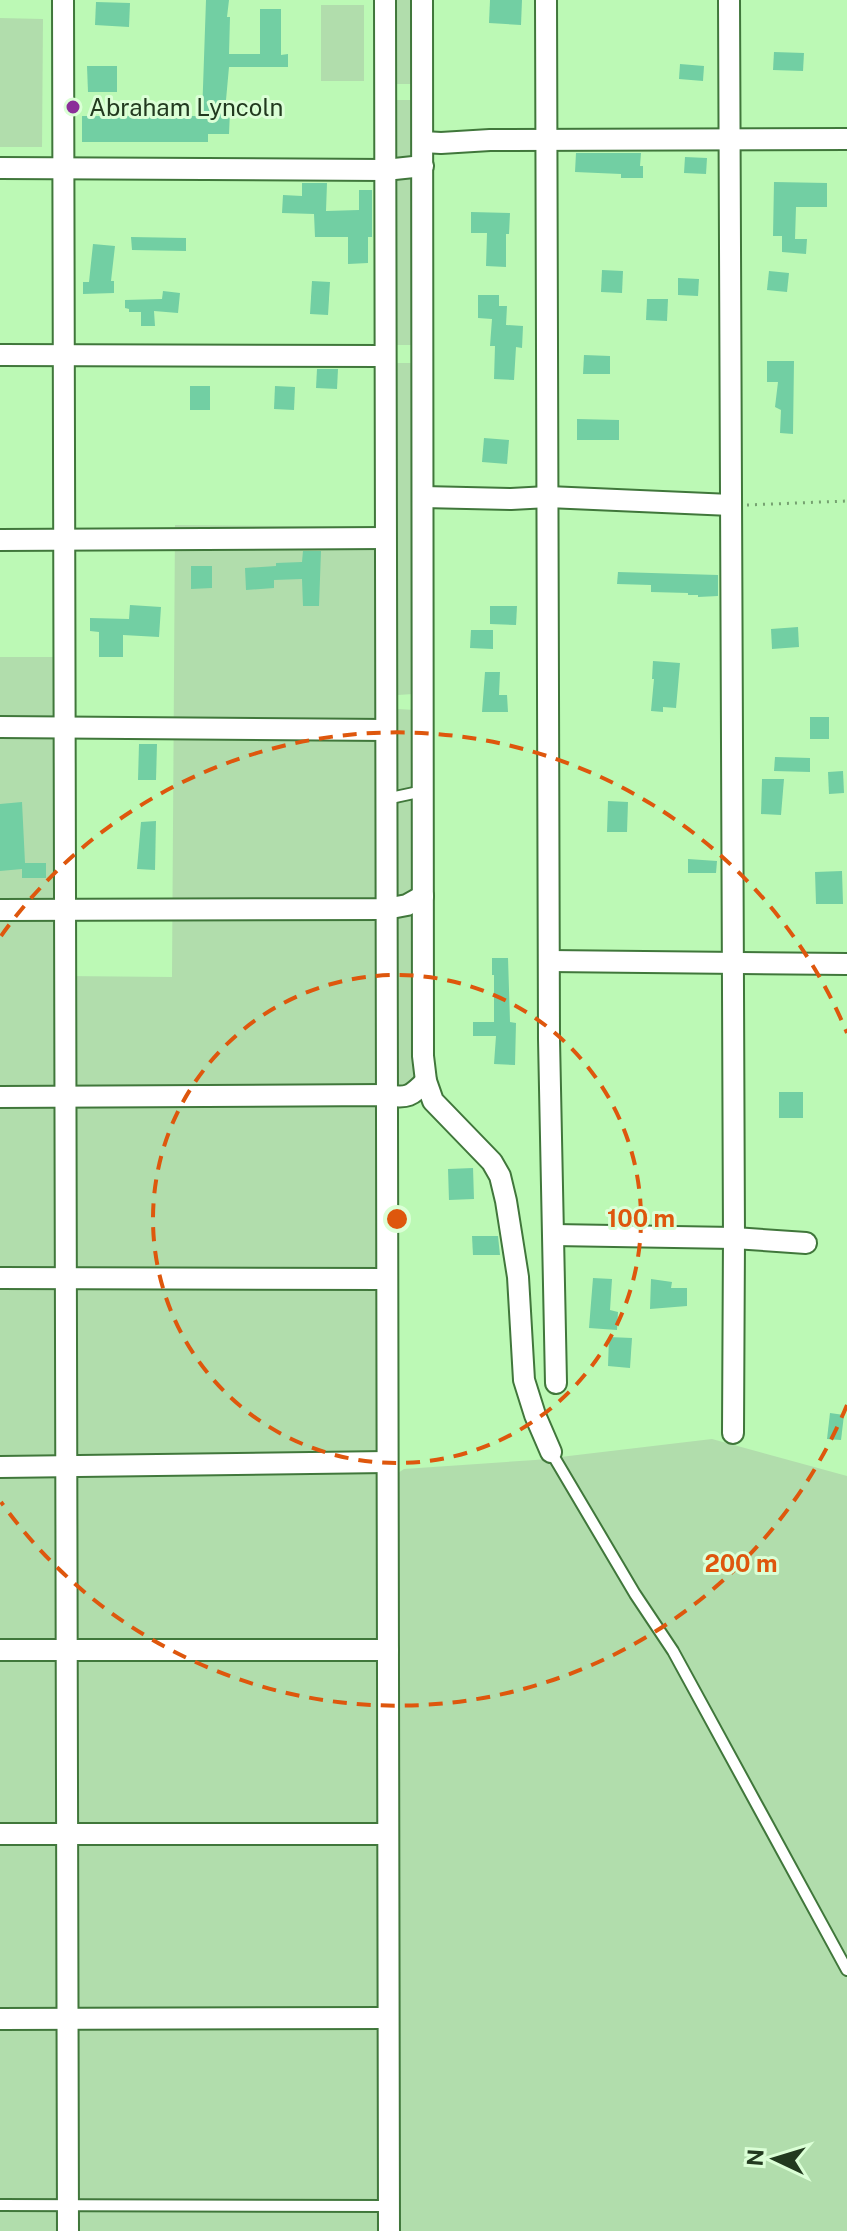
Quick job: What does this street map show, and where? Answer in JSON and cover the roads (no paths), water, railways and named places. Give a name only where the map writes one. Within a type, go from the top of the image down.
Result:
[{"type":"street","points":[[63,0],[68,2231]]},
{"type":"street","points":[[385,0],[389,2231]]},
{"type":"street","points":[[422,0],[423,1056],[426,1081],[433,1101],[492,1162],[500,1176],[518,1277],[524,1380],[551,1452]]},
{"type":"street","points":[[546,0],[549,961],[556,1383]]},
{"type":"street","points":[[729,0],[733,1433]]},
{"type":"street","points":[[423,142],[847,139]]},
{"type":"street","points":[[0,168],[385,170],[423,166]]},
{"type":"street","points":[[0,355],[385,356]]},
{"type":"street","points":[[423,497],[548,497],[731,505]]},
{"type":"street","points":[[0,540],[385,538]]},
{"type":"street","points":[[0,727],[386,730]]},
{"type":"street","points":[[0,910],[386,909],[407,905],[423,896]]},
{"type":"street","points":[[549,961],[847,964]]},
{"type":"street","points":[[0,1097],[401,1097],[412,1095],[426,1081]]},
{"type":"street","points":[[554,1235],[734,1238],[806,1243]]},
{"type":"street","points":[[0,1278],[387,1279]]},
{"type":"street","points":[[0,1467],[387,1462]]},
{"type":"street","points":[[0,1650],[388,1650]]},
{"type":"street","points":[[0,1834],[388,1834]]},
{"type":"street","points":[[0,2019],[388,2018]]},
{"type":"lane","points":[[386,799],[423,791]]},
{"type":"lane","points":[[551,1452],[635,1594],[673,1651],[847,1970]]},
{"type":"lane","points":[[0,2205],[389,2206]]},
{"type":"place","name":"Abraham Lyncoln","points":[[73,107]]}]
